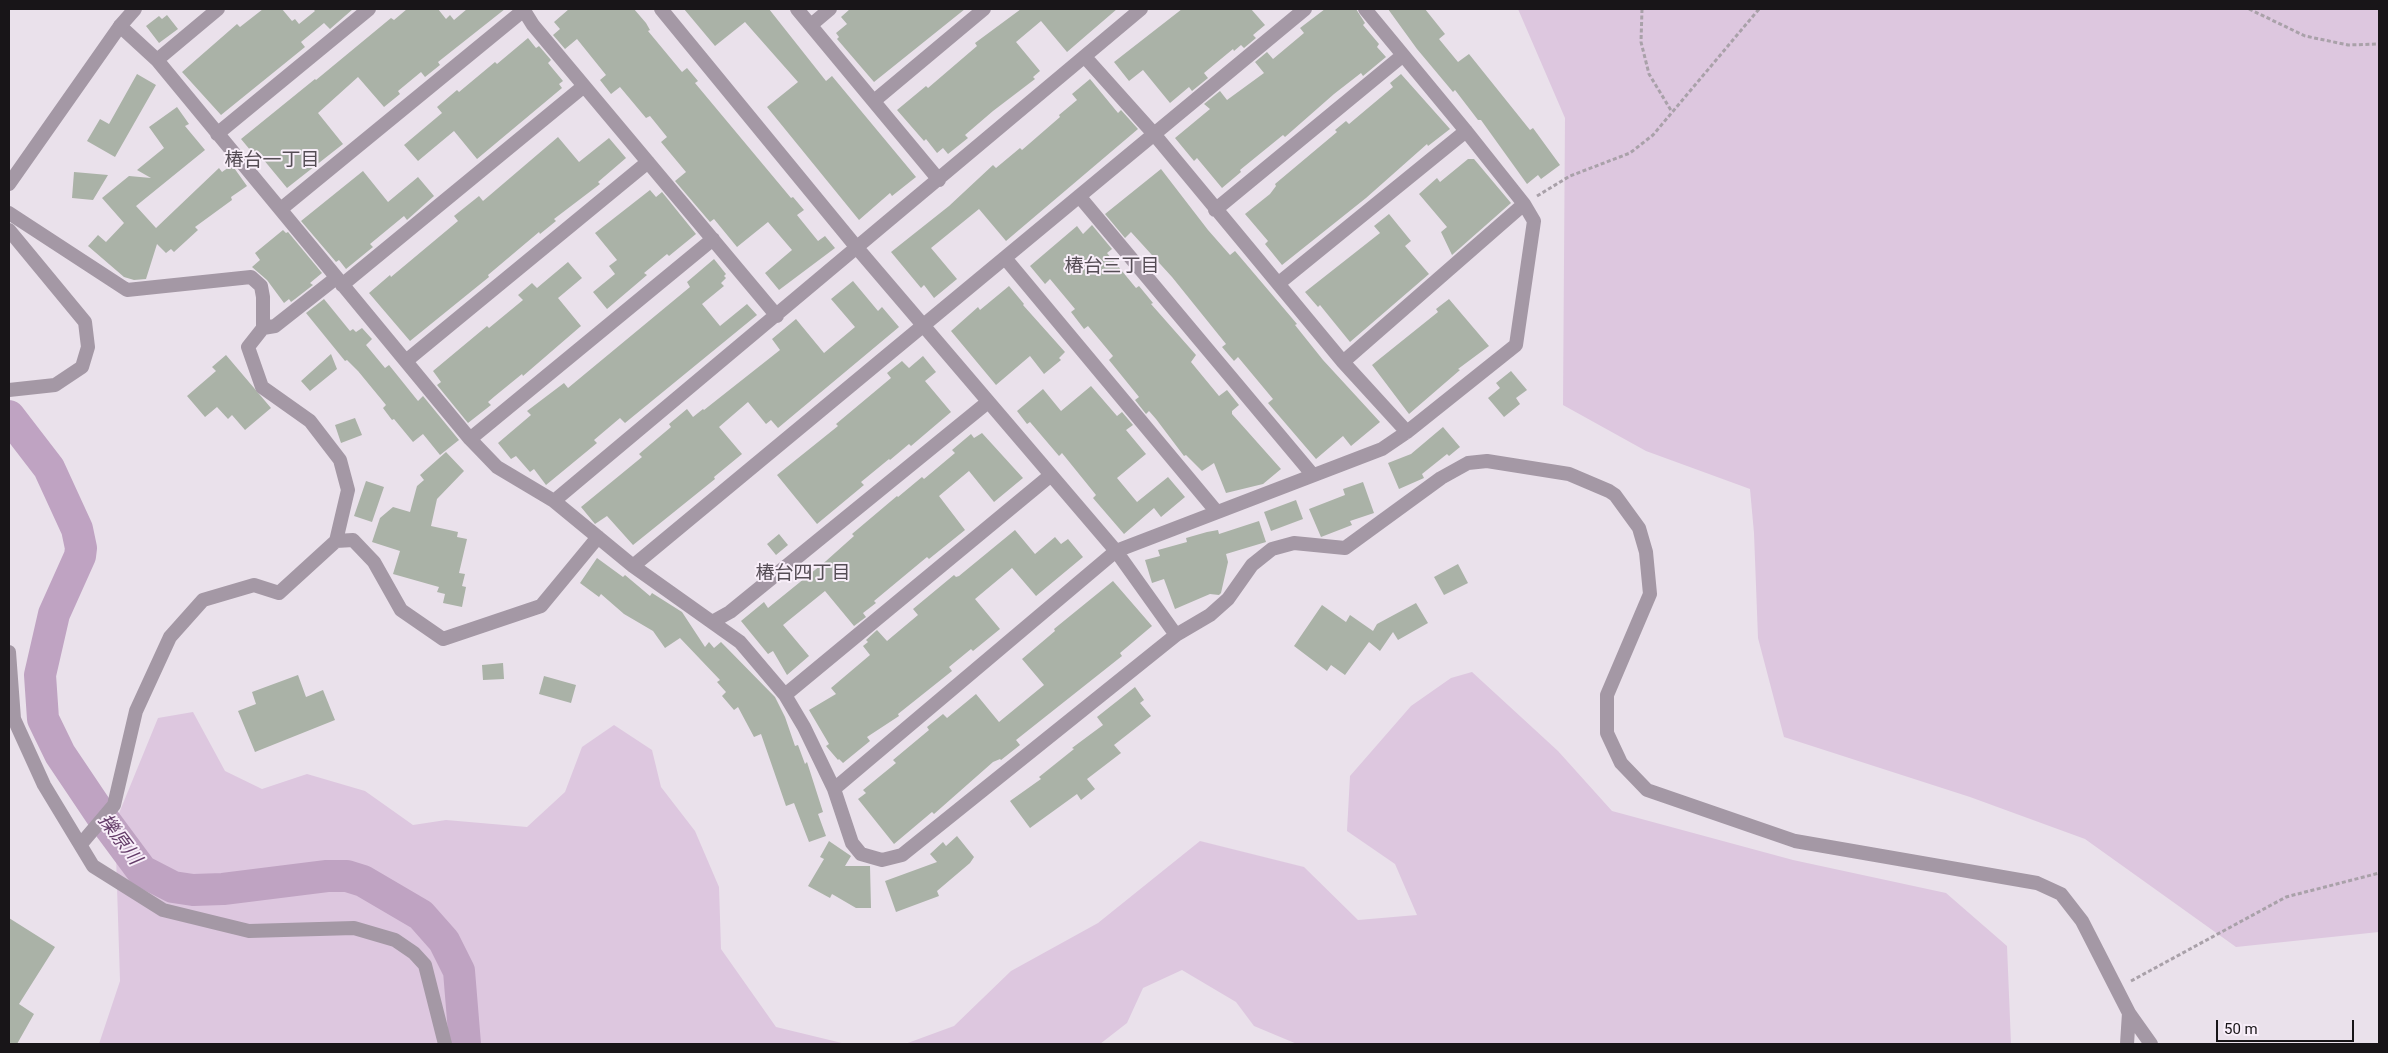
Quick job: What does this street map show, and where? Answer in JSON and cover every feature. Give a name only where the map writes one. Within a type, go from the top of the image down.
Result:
[{"type":"street","points":[[9,184],[120,26],[134,9]]},
{"type":"street","points":[[157,60],[218,9]]},
{"type":"street","points":[[217,134],[369,9]]},
{"type":"street","points":[[281,209],[524,9],[533,25],[777,316]]},
{"type":"street","points":[[661,9],[858,249],[1116,551],[1176,635]]},
{"type":"street","points":[[797,9],[939,180]]},
{"type":"street","points":[[811,25],[830,9]]},
{"type":"street","points":[[874,101],[984,9]]},
{"type":"street","points":[[554,501],[858,249],[1141,9]]},
{"type":"street","points":[[633,566],[1305,9]]},
{"type":"street","points":[[834,789],[1116,551],[1312,474],[1382,449],[1407,432],[1516,345],[1534,221],[1524,204],[1466,131],[1365,9]]},
{"type":"street","points":[[120,26],[157,60],[470,439],[498,467],[554,501],[633,566],[740,642],[785,695],[834,789],[852,843],[861,854],[882,860],[902,855],[1176,635],[1210,615],[1228,599],[1252,565],[1272,549],[1294,543],[1345,548],[1440,478],[1468,463],[1486,461],[1568,474],[1615,495],[1638,528],[1646,552],[1650,594],[1607,695],[1607,733],[1621,764],[1647,790],[1794,841],[2037,882],[2062,894],[2082,921],[2129,1012],[2151,1044]]},
{"type":"street","points":[[1215,210],[1402,56]]},
{"type":"street","points":[[1085,57],[1154,134],[1215,210],[1279,283],[1343,362],[1407,432]]},
{"type":"street","points":[[263,328],[275,326],[339,282],[584,86]]},
{"type":"street","points":[[1279,283],[1466,131]]},
{"type":"street","points":[[406,361],[648,162]]},
{"type":"street","points":[[1079,196],[1312,474]]},
{"type":"street","points":[[1343,362],[1524,204]]},
{"type":"street","points":[[9,213],[127,290],[251,277],[261,286],[263,328],[248,347],[262,387],[310,421],[340,460],[348,490],[336,541],[279,593],[254,585],[203,600],[170,637],[136,711],[114,805],[81,844]]},
{"type":"street","points":[[9,230],[85,322],[88,347],[82,366],[55,385],[9,390]]},
{"type":"street","points":[[470,439],[713,239]]},
{"type":"street","points":[[1006,258],[1216,511]]},
{"type":"street","points":[[712,622],[730,612],[988,402]]},
{"type":"street","points":[[785,695],[1051,475]]},
{"type":"street","points":[[336,541],[353,540],[374,562],[401,610],[444,638],[541,606],[598,537]]},
{"type":"street","points":[[9,652],[14,719],[44,784],[93,866],[162,910],[249,931],[354,928],[394,940],[414,953],[425,965],[445,1044]]},
{"type":"street","points":[[2127,1044],[2129,1012]]},
{"type":"path","points":[[1642,9],[1641,42],[1649,74],[1672,112]]},
{"type":"path","points":[[1524,204],[1570,176],[1630,153],[1653,135],[1759,9]]},
{"type":"path","points":[[2249,9],[2306,36],[2348,45],[2379,44]]},
{"type":"path","points":[[2117,988],[2286,897],[2379,872]]},
{"type":"shaded area","points":[[1518,9],[2379,9],[2379,932],[2236,947],[2085,839],[1970,797],[1784,737],[1758,638],[1754,533],[1750,489],[1646,451],[1563,405],[1565,118]]},
{"type":"shaded area","points":[[1472,672],[1558,751],[1612,811],[1793,860],[1946,893],[2007,946],[2011,1044],[1297,1044],[1254,1026],[1236,1002],[1182,970],[1143,988],[1127,1023],[1100,1044],[905,1044],[954,1026],[1011,971],[1098,923],[1200,841],[1304,867],[1358,920],[1417,915],[1395,864],[1347,831],[1350,776],[1411,706],[1451,678]]},
{"type":"shaded area","points":[[193,712],[225,771],[262,789],[307,774],[365,791],[413,825],[446,820],[527,827],[565,792],[582,747],[614,725],[652,750],[661,787],[695,831],[719,887],[721,949],[776,1027],[846,1044],[99,1044],[120,981],[115,823],[158,718]]},
{"type":"building","points":[[263,9],[282,9],[292,21],[295,19],[299,24],[315,11],[313,9],[353,9],[330,29],[324,23],[301,42],[305,47],[221,115],[182,72],[237,24],[240,27]]},
{"type":"building","points":[[407,9],[438,9],[446,19],[450,15],[454,20],[467,9],[505,9],[438,62],[440,65],[425,77],[421,72],[398,91],[400,94],[384,107],[358,77],[318,113],[343,144],[287,188],[263,159],[256,166],[247,155],[251,151],[241,139],[391,18],[394,20]]},
{"type":"building","points":[[569,9],[634,9],[646,23],[650,30],[648,31],[682,72],[687,68],[698,81],[695,83],[791,198],[793,197],[804,210],[797,215],[818,241],[825,236],[835,248],[779,290],[765,273],[792,250],[768,222],[737,247],[714,219],[710,222],[675,181],[686,172],[661,142],[667,137],[650,116],[646,118],[620,87],[611,94],[600,80],[606,75],[577,39],[565,49],[553,35],[560,29],[554,22]]},
{"type":"building","points":[[684,9],[769,9],[826,81],[832,76],[916,177],[892,196],[890,193],[859,220],[767,107],[798,82],[745,22],[715,46]]},
{"type":"building","points":[[850,9],[965,9],[874,82],[837,39],[839,37],[836,33],[847,24],[841,17]]},
{"type":"building","points":[[1021,9],[1117,9],[1067,52],[1041,21],[1016,42],[1040,71],[1033,77],[1035,79],[965,135],[968,138],[948,154],[943,148],[937,153],[897,110],[926,86],[928,88],[977,46],[975,43]]},
{"type":"building","points":[[1182,9],[1251,9],[1265,25],[1253,35],[1256,38],[1244,48],[1241,45],[1234,51],[1233,49],[1204,73],[1208,78],[1192,91],[1189,87],[1170,103],[1143,70],[1129,81],[1114,62]]},
{"type":"building","points":[[1325,9],[1356,9],[1365,23],[1363,25],[1379,44],[1377,47],[1386,57],[1363,76],[1361,73],[1334,94],[1285,137],[1283,135],[1240,170],[1241,172],[1222,188],[1197,158],[1194,161],[1175,138],[1210,109],[1204,104],[1220,91],[1227,100],[1264,73],[1255,62],[1267,52],[1273,59],[1304,33],[1300,28]]},
{"type":"building","points":[[1388,9],[1425,9],[1445,34],[1439,39],[1458,62],[1469,54],[1530,130],[1533,128],[1560,165],[1541,179],[1538,175],[1527,184],[1481,120],[1478,120],[1455,90],[1453,92],[1417,49]]},
{"type":"building","points":[[167,15],[178,29],[159,43],[146,26],[159,16],[162,19]]},
{"type":"building","points":[[528,38],[536,48],[539,46],[551,60],[548,63],[563,81],[559,84],[562,88],[477,159],[454,131],[418,161],[404,145],[442,113],[437,107],[457,90],[459,92],[495,62],[497,64]]},
{"type":"building","points":[[137,74],[156,85],[115,157],[87,141],[100,119],[109,124]]},
{"type":"building","points":[[1401,74],[1450,129],[1428,146],[1427,144],[1366,198],[1282,265],[1265,244],[1268,241],[1245,214],[1270,194],[1276,186],[1275,184],[1337,132],[1335,130],[1346,121],[1349,124],[1393,87],[1390,83]]},
{"type":"building","points":[[1090,79],[1118,113],[1121,110],[1138,129],[1006,241],[979,209],[931,248],[957,279],[934,298],[924,285],[921,288],[891,252],[949,206],[993,165],[996,168],[1020,148],[1022,150],[1060,117],[1059,115],[1077,100],[1072,94]]},
{"type":"building","points":[[177,107],[189,124],[185,126],[205,150],[136,206],[156,228],[219,168],[222,172],[232,165],[247,186],[231,197],[232,200],[195,227],[198,230],[174,252],[171,249],[166,253],[157,244],[146,279],[134,280],[124,277],[88,246],[98,235],[106,242],[124,223],[102,198],[129,176],[151,178],[137,170],[164,148],[149,127]]},
{"type":"building","points":[[558,137],[579,162],[609,138],[626,158],[598,182],[600,184],[554,219],[556,221],[540,234],[539,232],[488,275],[489,277],[410,341],[369,293],[458,221],[454,216],[479,196],[483,201]]},
{"type":"building","points":[[1468,159],[1474,159],[1511,203],[1452,255],[1441,232],[1447,227],[1419,194],[1437,178],[1440,182]]},
{"type":"building","points":[[1161,169],[1208,230],[1230,255],[1235,251],[1297,324],[1295,325],[1323,360],[1380,422],[1351,446],[1343,436],[1316,459],[1268,403],[1273,399],[1238,357],[1234,361],[1222,347],[1226,344],[1172,277],[1131,232],[1125,238],[1105,214]]},
{"type":"building","points":[[363,171],[388,202],[418,177],[434,196],[407,220],[404,216],[370,244],[373,247],[346,269],[339,260],[336,262],[301,221]]},
{"type":"building","points":[[74,172],[108,175],[93,200],[72,198]]},
{"type":"building","points":[[650,190],[656,197],[662,192],[696,234],[644,273],[647,275],[607,309],[593,292],[615,274],[609,266],[617,260],[595,233]]},
{"type":"building","points":[[1389,214],[1411,241],[1405,246],[1429,274],[1350,342],[1320,305],[1318,307],[1305,292],[1380,233],[1374,226]]},
{"type":"building","points":[[1092,225],[1112,249],[1107,253],[1136,288],[1139,286],[1153,303],[1151,304],[1196,355],[1191,362],[1219,396],[1227,390],[1239,405],[1232,411],[1232,414],[1281,469],[1263,484],[1226,493],[1214,463],[1202,471],[1186,455],[1184,456],[1149,411],[1146,414],[1135,400],[1139,397],[1109,360],[1113,356],[1088,326],[1084,329],[1071,312],[1075,309],[1050,279],[1045,284],[1030,266],[1077,226],[1083,234]]},
{"type":"building","points":[[283,230],[286,233],[288,232],[322,273],[310,283],[313,285],[291,302],[289,299],[284,303],[267,280],[252,267],[260,260],[255,253]]},
{"type":"building","points":[[714,259],[726,274],[724,276],[726,278],[721,283],[724,286],[702,304],[720,326],[747,304],[757,315],[625,423],[620,418],[594,440],[597,443],[546,485],[534,469],[530,472],[516,456],[511,459],[498,443],[531,415],[527,411],[564,383],[568,388],[690,287],[687,282]]},
{"type":"building","points":[[568,262],[582,278],[558,298],[581,326],[523,376],[522,374],[488,402],[491,405],[468,423],[437,385],[441,382],[433,371],[487,326],[489,328],[523,300],[518,295],[532,283],[537,288]]},
{"type":"building","points":[[853,281],[878,311],[882,307],[899,327],[778,428],[771,420],[766,424],[748,402],[719,427],[742,454],[714,477],[715,479],[633,545],[607,516],[595,524],[581,507],[642,457],[639,454],[671,427],[669,424],[687,409],[693,417],[780,350],[772,339],[796,319],[824,353],[855,327],[831,299]]},
{"type":"building","points":[[1009,286],[1023,305],[1065,352],[1059,358],[1061,360],[1044,374],[1030,356],[996,385],[951,331],[978,307],[980,310]]},
{"type":"building","points":[[324,299],[350,331],[353,329],[356,332],[362,328],[372,339],[366,345],[385,368],[389,365],[418,401],[423,396],[459,440],[440,455],[423,434],[413,442],[394,419],[392,420],[383,408],[386,405],[358,371],[347,360],[345,361],[306,313]]},
{"type":"building","points":[[1449,299],[1489,346],[1458,369],[1460,370],[1409,414],[1372,365],[1438,312],[1436,309]]},
{"type":"building","points":[[331,354],[337,369],[310,391],[301,381]]},
{"type":"building","points":[[226,355],[271,408],[245,430],[232,415],[228,419],[217,407],[205,417],[187,396],[216,371],[212,367]]},
{"type":"building","points":[[923,356],[936,372],[925,381],[951,412],[911,446],[909,444],[861,482],[864,485],[817,524],[777,475],[838,426],[836,424],[891,378],[887,373],[902,361],[909,368]]},
{"type":"building","points":[[1511,371],[1527,390],[1516,398],[1520,404],[1504,417],[1488,398],[1500,388],[1496,383]]},
{"type":"building","points":[[1091,386],[1117,416],[1122,412],[1133,425],[1126,430],[1146,454],[1117,478],[1137,502],[1168,477],[1185,497],[1161,517],[1154,508],[1124,534],[1093,498],[1096,495],[1062,453],[1059,456],[1030,422],[1027,424],[1017,411],[1043,389],[1061,411]]},
{"type":"building","points":[[355,418],[362,435],[341,443],[335,425]]},
{"type":"building","points":[[1443,427],[1460,447],[1449,456],[1447,454],[1422,474],[1424,478],[1399,489],[1388,463],[1411,454]]},
{"type":"building","points":[[982,433],[1023,478],[994,502],[969,471],[939,496],[965,530],[929,559],[927,557],[874,601],[876,603],[863,613],[866,617],[854,626],[825,591],[783,625],[809,656],[787,675],[773,651],[768,654],[741,621],[764,602],[768,608],[826,561],[854,536],[852,534],[897,496],[922,477],[924,479],[955,453],[952,450],[971,434],[974,438]]},
{"type":"building","points":[[446,452],[464,471],[437,499],[431,526],[458,532],[457,537],[467,539],[459,573],[465,574],[462,586],[466,587],[462,607],[443,603],[445,594],[437,592],[439,587],[393,574],[400,551],[372,542],[380,518],[393,507],[410,512],[417,486],[424,480],[420,475]]},
{"type":"building","points":[[366,481],[384,487],[372,522],[354,516]]},
{"type":"building","points":[[1363,482],[1374,513],[1350,521],[1352,525],[1321,537],[1309,509],[1345,495],[1343,489]]},
{"type":"building","points":[[1296,500],[1303,519],[1271,531],[1264,512]]},
{"type":"building","points":[[1259,521],[1266,542],[1226,554],[1228,562],[1219,595],[1210,594],[1175,609],[1164,579],[1152,583],[1145,560],[1160,556],[1158,550],[1187,542],[1186,538],[1218,530],[1219,534]]},
{"type":"building","points":[[1015,530],[1035,554],[1055,537],[1061,544],[1068,539],[1083,557],[1036,596],[1012,568],[975,599],[1000,629],[973,651],[971,649],[949,667],[952,671],[898,714],[899,716],[867,737],[870,741],[843,763],[838,760],[826,746],[829,744],[809,710],[836,694],[831,688],[870,655],[863,646],[868,642],[866,640],[877,630],[887,641],[918,615],[913,609],[954,575],[956,577],[959,576]]},
{"type":"building","points":[[779,534],[788,545],[776,555],[767,544]]},
{"type":"building","points":[[597,558],[623,577],[625,575],[650,596],[652,593],[682,612],[705,647],[709,642],[714,648],[721,642],[775,697],[785,717],[795,746],[798,745],[805,764],[807,762],[823,812],[818,814],[826,836],[809,842],[794,803],[786,806],[761,734],[754,737],[738,707],[734,710],[722,696],[726,692],[717,682],[720,680],[680,638],[665,648],[653,631],[624,614],[601,594],[599,597],[580,583]]},
{"type":"building","points":[[1458,564],[1468,583],[1444,595],[1434,577]]},
{"type":"building","points":[[1113,581],[1152,626],[1120,653],[1122,656],[1016,740],[1020,745],[1001,760],[993,762],[934,814],[932,812],[894,844],[858,799],[866,793],[863,790],[896,763],[893,760],[929,730],[927,727],[943,714],[947,718],[976,694],[999,722],[1044,685],[1022,659],[1055,631],[1054,629]]},
{"type":"building","points":[[1416,603],[1428,623],[1398,640],[1393,632],[1380,651],[1369,642],[1345,675],[1331,665],[1327,671],[1294,646],[1322,605],[1346,622],[1350,615],[1373,631],[1377,624]]},
{"type":"building","points":[[503,663],[504,679],[483,680],[482,665]]},
{"type":"building","points":[[298,675],[306,697],[323,690],[335,720],[255,752],[238,711],[256,704],[252,692]]},
{"type":"building","points":[[544,676],[576,685],[571,703],[539,694]]},
{"type":"building","points":[[1135,687],[1144,700],[1140,703],[1151,716],[1114,745],[1121,753],[1087,779],[1095,789],[1081,800],[1077,794],[1030,828],[1010,801],[1041,779],[1039,777],[1074,749],[1072,748],[1103,725],[1097,717]]},
{"type":"building","points":[[957,836],[974,857],[970,863],[937,891],[939,896],[896,912],[885,881],[937,862],[930,854],[943,842],[946,846]]},
{"type":"building","points":[[829,841],[851,856],[845,866],[870,866],[871,908],[856,908],[832,894],[830,898],[808,886],[824,859],[820,857]]},
{"type":"building","points":[[9,918],[55,947],[19,1004],[34,1014],[17,1044],[9,1044]]},
{"type":"waterway","name":"擽原川","points":[[9,416],[49,468],[77,529],[81,548],[80,556],[54,614],[40,675],[43,719],[60,754],[105,821],[142,871],[173,887],[193,890],[223,889],[327,876],[347,876],[363,881],[421,915],[444,941],[459,971],[465,1044]]},
{"type":"district","name":"椿台一丁目","points":[[272,161]]},
{"type":"district","name":"椿台三丁目","points":[[1112,267]]},
{"type":"district","name":"椿台四丁目","points":[[803,574]]}]
